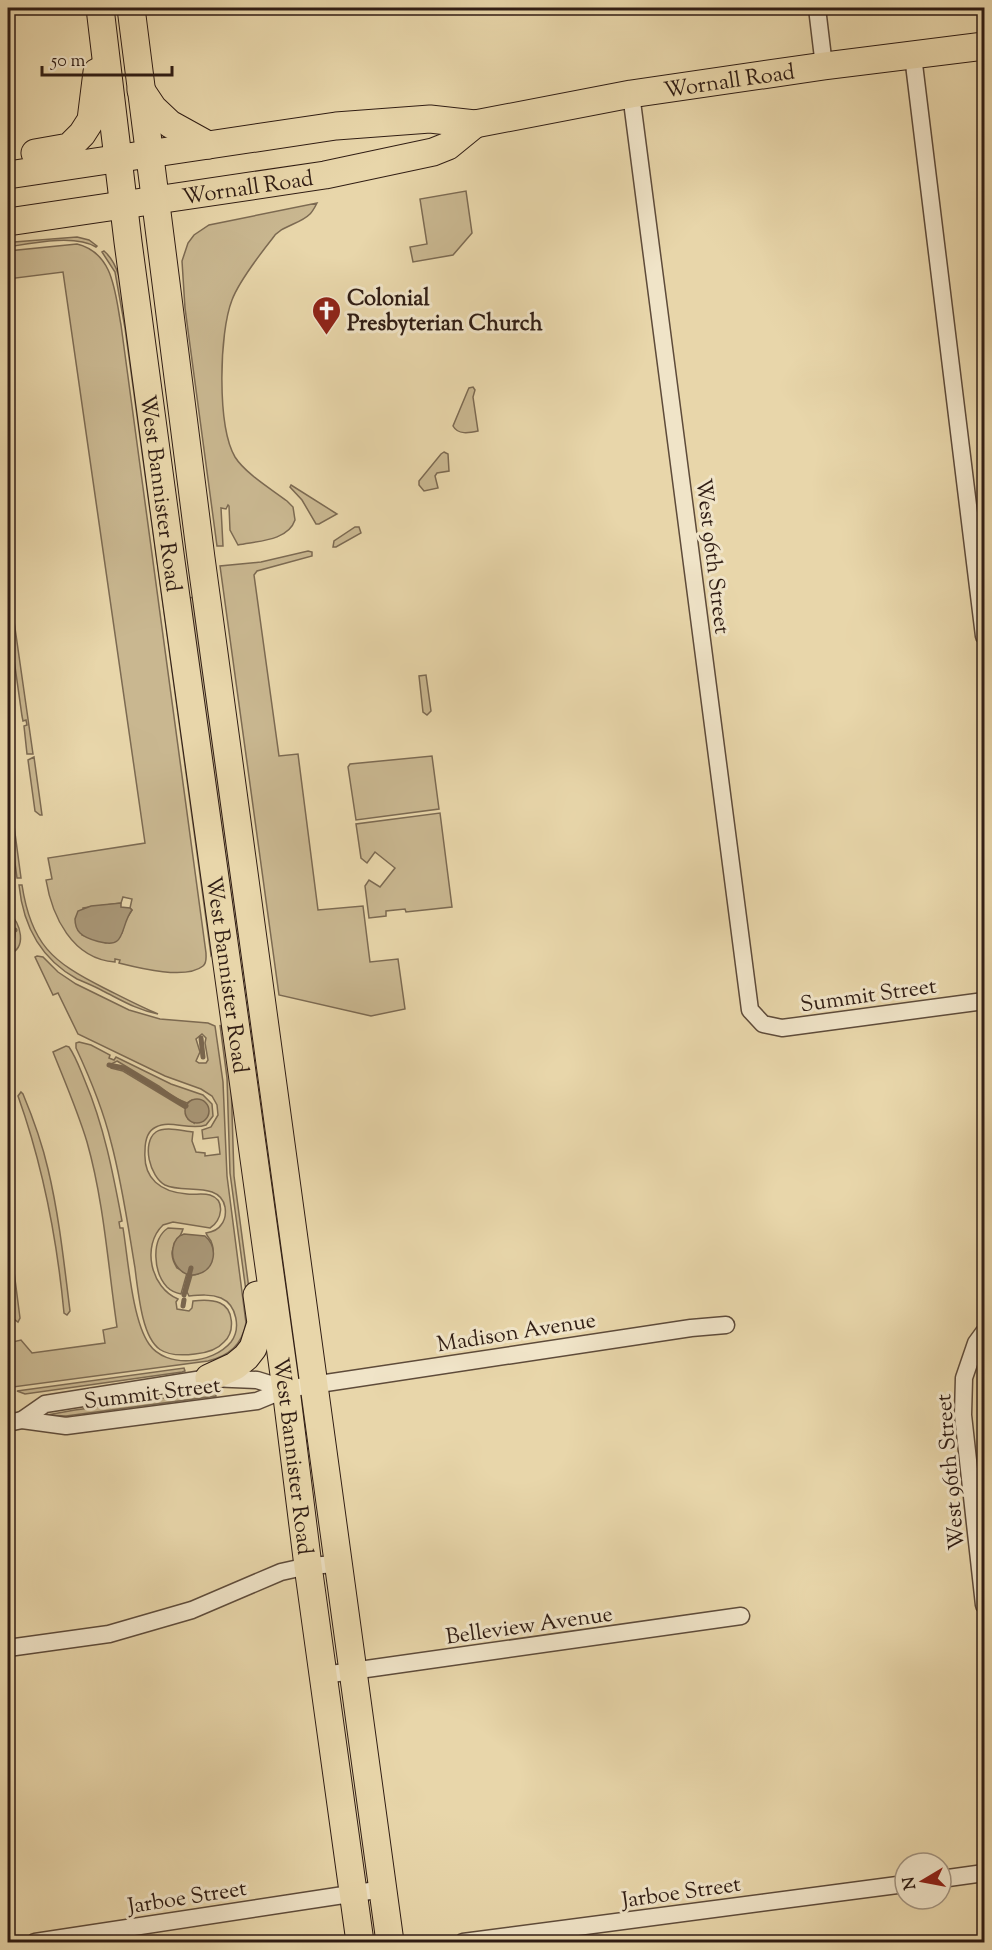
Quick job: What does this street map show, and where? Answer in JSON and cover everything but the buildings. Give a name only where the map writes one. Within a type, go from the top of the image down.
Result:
[{"type":"main road","name":"West Bannister Road","points":[[131,8],[201,558],[390,1942]]},
{"type":"main road","name":"West Bannister Road","points":[[100,12],[123,206],[360,1942]]},
{"type":"main road","points":[[8,159],[69,147],[82,134],[91,120],[95,97],[100,12]]},
{"type":"main road","name":"Wornall Road","points":[[8,175],[336,126],[430,119],[476,124],[631,94],[984,46]]},
{"type":"main road","points":[[141,90],[153,108],[170,124],[208,145]]},
{"type":"main road","name":"Wornall Road","points":[[8,222],[325,175],[433,152],[448,146],[476,124]]},
{"type":"main road","points":[[209,1378],[235,1366],[246,1358],[253,1348],[261,1323],[242,1177],[250,1140]]},
{"type":"street","points":[[817,8],[824,66]]},
{"type":"street","points":[[913,56],[984,636]]},
{"type":"street","name":"West 96th Street","points":[[631,94],[750,1010],[760,1020]]},
{"type":"street","name":"Summit Street","points":[[760,1020],[763,1024],[782,1028],[984,1001]]},
{"type":"street","name":"Madison Avenue","points":[[286,1389],[726,1324]]},
{"type":"street","name":"West 96th Street","points":[[982,1335],[964,1378],[963,1415],[984,1605]]},
{"type":"street","name":"Summit Street","points":[[15,1421],[45,1404],[209,1378],[256,1380],[286,1389]]},
{"type":"street","name":"Summit Street","points":[[15,1421],[66,1426],[257,1401],[286,1389]]},
{"type":"street","points":[[8,1648],[110,1634],[192,1610],[281,1572],[308,1566],[337,1564]]},
{"type":"street","name":"Belleview Avenue","points":[[324,1675],[741,1616]]},
{"type":"street","points":[[953,1877],[984,1873]]},
{"type":"street","name":"Jarboe Street","points":[[464,1942],[893,1886]]},
{"type":"street","name":"Jarboe Street","points":[[35,1942],[382,1889]]},
{"type":"shaded area","points":[[466,191],[472,233],[453,255],[413,262],[410,247],[427,244],[420,199]]},
{"type":"shaded area","points":[[317,203],[306,218],[276,234],[239,286],[228,315],[222,356],[225,424],[235,457],[252,475],[293,507],[295,520],[286,532],[279,536],[238,545],[230,530],[228,505],[226,509],[221,508],[223,546],[217,546],[185,308],[182,261],[188,243],[194,235],[209,225]]},
{"type":"shaded area","points":[[77,237],[89,240],[97,246],[65,240],[8,247],[8,243],[14,242]]},
{"type":"shaded area","points":[[77,244],[99,256],[111,276],[121,325],[206,953],[205,963],[195,970],[174,973],[150,970],[119,963],[120,960],[115,959],[115,962],[100,959],[87,953],[76,944],[59,921],[49,894],[46,880],[52,879],[48,858],[145,843],[63,272],[8,279],[8,251]],"holes":[[[123,897],[132,899],[130,908],[132,910],[125,921],[122,933],[106,943],[82,935],[83,908],[121,903]]]},
{"type":"shaded area","points":[[104,251],[115,265],[123,292],[211,955],[125,328],[115,272],[102,252]]},
{"type":"shaded area","points":[[473,387],[478,431],[461,432],[453,426],[469,388]]},
{"type":"shaded area","points":[[444,452],[448,454],[449,471],[437,473],[435,476],[438,488],[424,491],[419,481]]},
{"type":"shaded area","points":[[291,485],[337,514],[316,524],[302,500],[290,487]]},
{"type":"shaded area","points":[[355,527],[359,527],[361,533],[333,547],[334,541]]},
{"type":"shaded area","points":[[312,552],[312,556],[257,571],[254,575],[279,756],[298,754],[318,910],[363,906],[370,962],[398,959],[405,1009],[371,1016],[279,995],[220,566],[261,562]]},
{"type":"shaded area","points":[[196,597],[242,933],[233,935],[188,598]]},
{"type":"shaded area","points":[[13,614],[33,754],[27,754],[24,726],[27,725],[22,716],[8,617]]},
{"type":"shaded area","points":[[426,675],[431,711],[427,715],[423,712],[419,676]]},
{"type":"shaded area","points":[[432,756],[439,809],[356,820],[348,767],[350,764]]},
{"type":"shaded area","points":[[34,757],[42,815],[35,811],[28,760]]},
{"type":"shaded area","points":[[8,781],[21,878],[17,878],[12,842]]},
{"type":"shaded area","points":[[440,813],[452,907],[406,912],[405,909],[386,911],[386,916],[369,918],[365,886],[369,880],[380,887],[395,868],[375,852],[367,863],[361,858],[356,824]]},
{"type":"shaded area","points":[[19,885],[22,885],[31,922],[38,937],[58,960],[86,979],[158,1014],[136,1007],[77,979],[53,962],[30,927],[21,900]]},
{"type":"shaded area","points":[[121,903],[121,907],[132,910],[117,941],[114,943],[98,942],[80,933],[75,919],[78,911],[91,906]]},
{"type":"shaded area","points":[[8,912],[19,929],[20,941],[14,952],[8,955],[8,943],[14,941],[15,931],[8,919]]},
{"type":"shaded area","points":[[35,957],[43,957],[58,972],[76,984],[129,1010],[160,1019],[208,1023],[215,1026],[223,1082],[227,1176],[246,1323],[238,1343],[222,1356],[208,1361],[13,1387],[8,1360],[8,1343],[21,1340],[32,1353],[105,1343],[103,1330],[117,1327],[102,1211],[93,1165],[80,1120],[53,1052],[66,1046],[69,1047],[78,1063],[103,1132],[122,1221],[119,1222],[120,1228],[123,1228],[138,1320],[149,1344],[166,1357],[190,1361],[213,1355],[223,1349],[231,1342],[236,1331],[234,1312],[226,1301],[213,1296],[189,1296],[187,1292],[192,1275],[203,1271],[212,1258],[213,1246],[206,1233],[220,1227],[223,1221],[225,1207],[222,1199],[209,1191],[165,1185],[155,1175],[148,1151],[151,1137],[160,1130],[169,1129],[193,1132],[192,1141],[196,1152],[205,1153],[205,1156],[220,1154],[218,1137],[203,1139],[202,1130],[211,1127],[218,1115],[217,1105],[212,1096],[201,1089],[165,1076],[78,1034],[58,993],[53,995]],"holes":[[[202,1034],[206,1038],[208,1060],[206,1063],[199,1063],[196,1061],[200,1052],[196,1039]]]},
{"type":"shaded area","points":[[220,1025],[224,1034],[231,1081],[234,1176],[253,1319],[247,1336],[248,1306],[230,1173],[227,1078]]},
{"type":"shaded area","points":[[76,1043],[91,1045],[110,1055],[109,1058],[114,1060],[116,1057],[171,1084],[203,1095],[212,1104],[213,1116],[206,1125],[193,1127],[167,1124],[153,1129],[146,1141],[145,1161],[151,1176],[162,1187],[178,1193],[210,1195],[218,1201],[220,1206],[217,1221],[210,1228],[173,1222],[163,1225],[152,1244],[151,1255],[152,1266],[161,1286],[178,1299],[177,1309],[189,1311],[193,1301],[206,1300],[220,1303],[228,1310],[231,1321],[230,1333],[228,1338],[215,1349],[199,1354],[174,1355],[160,1350],[150,1338],[140,1306],[115,1157],[100,1106]],"holes":[[[117,1061],[175,1098],[187,1103],[192,1100],[194,1123],[188,1119],[186,1109],[109,1065]]]},
{"type":"shaded area","points":[[21,1092],[40,1140],[52,1186],[70,1311],[67,1315],[64,1313],[48,1203],[35,1149],[18,1096]]},
{"type":"shaded area","points":[[197,1099],[202,1100],[208,1106],[208,1116],[202,1122],[197,1123],[192,1122],[186,1116],[185,1111],[186,1106],[192,1100]]},
{"type":"shaded area","points":[[8,1225],[20,1318],[18,1322],[14,1319],[8,1271]]},
{"type":"shaded area","points":[[168,1228],[183,1229],[172,1251],[177,1268],[187,1273],[181,1294],[167,1287],[159,1274],[157,1265],[158,1240]]},
{"type":"shaded area","points":[[184,1234],[205,1236],[212,1246],[212,1263],[209,1268],[198,1274],[183,1272],[174,1259],[173,1245],[178,1237]]},
{"type":"shaded area","points":[[184,1368],[185,1371],[182,1372],[25,1394],[17,1391]]},
{"type":"shaded area","points":[[215,1391],[216,1396],[66,1416],[47,1415],[75,1410]]},
{"type":"waterway","points":[[8,932],[15,930]]},
{"type":"waterway","points":[[201,1038],[203,1057]]},
{"type":"waterway","points":[[109,1065],[124,1068],[186,1106]]},
{"type":"waterway","points":[[184,1295],[191,1268]]},
{"type":"waterway","points":[[183,1306],[184,1300]]},
{"type":"place","name":"Colonial Presbyterian Church","points":[[326,336]]}]
